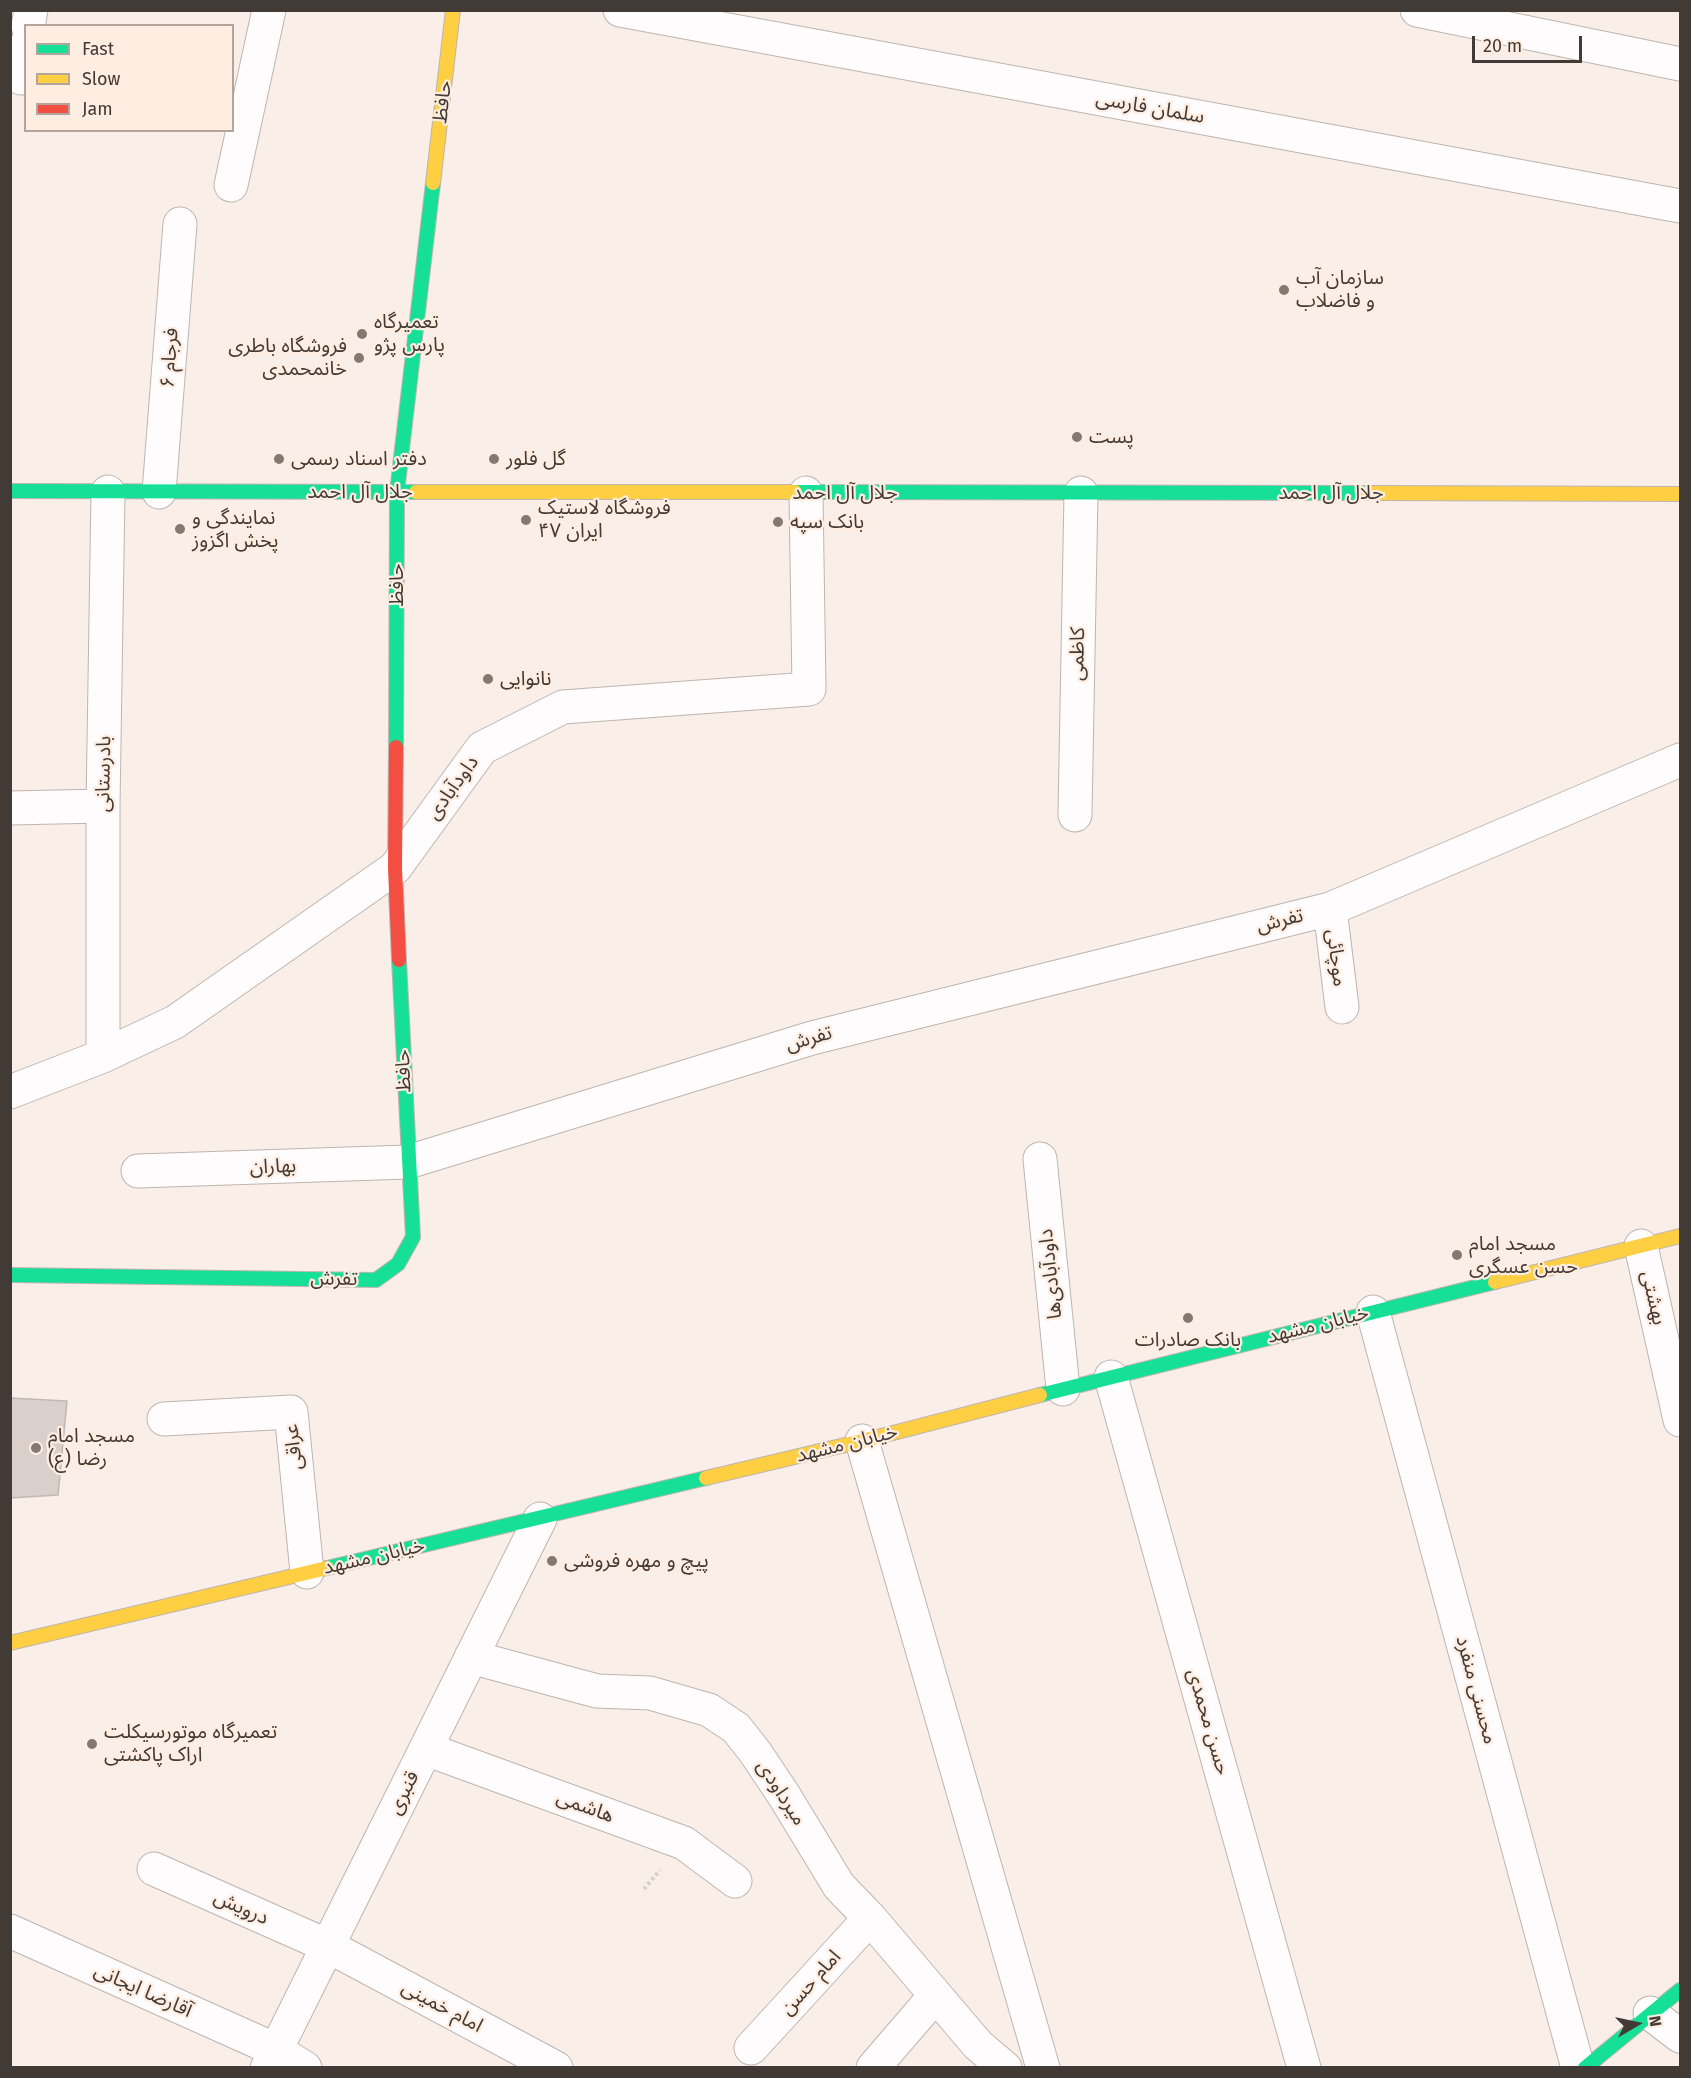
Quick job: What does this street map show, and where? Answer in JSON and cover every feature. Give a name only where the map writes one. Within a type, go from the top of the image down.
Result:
[{"type":"street","points":[[231,185],[270,10]]},
{"type":"street","name":"حافظ","points":[[408,1162],[395,868],[397,492],[453,10]]},
{"type":"street","name":"سلمان فارسی","points":[[620,10],[1680,206]]},
{"type":"street","points":[[1417,10],[1680,64]]},
{"type":"street","points":[[21,78],[24,58]]},
{"type":"street","name":"فرجام ۶","points":[[159,492],[180,224]]},
{"type":"street","name":"جلال آل احمد","points":[[10,491],[1680,494]]},
{"type":"street","name":"بادرستانی","points":[[103,1056],[103,806],[108,492]]},
{"type":"street","name":"داودآبادی","points":[[10,1092],[103,1056],[175,1022],[395,868],[482,748],[563,707],[809,689],[806,493]]},
{"type":"street","name":"کاظمی","points":[[1075,815],[1081,493]]},
{"type":"street","name":"تفرش","points":[[10,1275],[376,1280],[398,1264],[413,1237],[408,1162],[812,1038],[1330,909],[1680,760]]},
{"type":"street","points":[[10,808],[103,806]]},
{"type":"street","name":"موچائی","points":[[1330,909],[1342,1007]]},
{"type":"street","name":"داودآبادی‌ها","points":[[1040,1159],[1063,1389]]},
{"type":"street","name":"بهاران","points":[[138,1171],[408,1162]]},
{"type":"street","name":"خیابان مشهد","points":[[10,1643],[862,1441],[1680,1236]]},
{"type":"street","name":"بهشتی","points":[[1641,1246],[1680,1420]]},
{"type":"street","name":"محسنی منفرد","points":[[1373,1312],[1578,2067]]},
{"type":"street","name":"حسن محمدی","points":[[1111,1377],[1304,2067]]},
{"type":"street","name":"عراقی","points":[[164,1419],[291,1412],[307,1572]]},
{"type":"street","points":[[862,1441],[1043,2067]]},
{"type":"street","name":"قنبری","points":[[272,2059],[540,1519]]},
{"type":"street","name":"میرداودی","points":[[471,1657],[597,1691],[650,1693],[709,1710],[736,1728],[785,1797],[839,1886],[870,1918],[978,2045],[1005,2067]]},
{"type":"street","name":"هاشمی","points":[[426,1749],[684,1843],[735,1881]]},
{"type":"street","name":"درویش","points":[[154,1869],[328,1946]]},
{"type":"street","name":"امام حسن","points":[[751,2048],[870,1918]]},
{"type":"street","name":"آقارضا ایجانی","points":[[10,1931],[272,2059],[305,2067]]},
{"type":"street","name":"امام خمینی","points":[[328,1946],[556,2067]]},
{"type":"street","points":[[1585,2067],[1680,1990]]},
{"type":"street","points":[[873,2067],[935,1996]]},
{"type":"street","points":[[1650,2013],[1680,2036]]},
{"type":"building","name":"مسجد امام رضا (ع)","points":[[10,1398],[67,1401],[58,1495],[10,1498]]},
{"type":"traffic: fast","points":[[396,747],[397,492],[433,183]]},
{"type":"traffic: fast","points":[[10,491],[416,492]]},
{"type":"traffic: fast","points":[[795,492],[1368,493]]},
{"type":"traffic: fast","points":[[10,1275],[376,1280],[398,1264],[413,1237],[399,960]]},
{"type":"traffic: fast","points":[[1040,1395],[1495,1282]]},
{"type":"traffic: fast","points":[[327,1568],[706,1478]]},
{"type":"traffic: fast","points":[[1585,2068],[1680,1990]]},
{"type":"traffic: slow","points":[[433,183],[453,10]]},
{"type":"traffic: slow","points":[[416,492],[795,492]]},
{"type":"traffic: slow","points":[[1368,493],[1680,494]]},
{"type":"traffic: slow","points":[[1495,1282],[1680,1236]]},
{"type":"traffic: slow","points":[[706,1478],[1040,1395]]},
{"type":"traffic: slow","points":[[10,1643],[327,1568]]},
{"type":"traffic: jam","points":[[396,747],[395,868],[399,960]]},
{"type":"place","name":"سازمان آب و فاضلاب","points":[[1284,290]]},
{"type":"place","name":"تعمیرگاه پارس پژو","points":[[362,334]]},
{"type":"place","name":"فروشگاه باطری خانمحمدی","points":[[359,358]]},
{"type":"place","name":"پست","points":[[1077,437]]},
{"type":"place","name":"دفتر اسناد رسمی","points":[[279,459]]},
{"type":"place","name":"گل فلور","points":[[494,459]]},
{"type":"place","name":"فروشگاه لاستیک ایران ۴۷","points":[[526,520]]},
{"type":"place","name":"بانک سپه","points":[[778,522]]},
{"type":"place","name":"نمایندگی و پخش اگزوز","points":[[180,529]]},
{"type":"place","name":"نانوایی","points":[[488,679]]},
{"type":"place","name":"مسجد امام حسن عسگری","points":[[1457,1255]]},
{"type":"place","name":"بانک صادرات","points":[[1188,1318]]},
{"type":"place","name":"مسجد امام رضا (ع)","points":[[36,1448]]},
{"type":"place","name":"پیچ و مهره فروشی","points":[[552,1561]]},
{"type":"place","name":"تعمیرگاه موتورسیکلت اراک پاکشتی","points":[[92,1744]]}]
